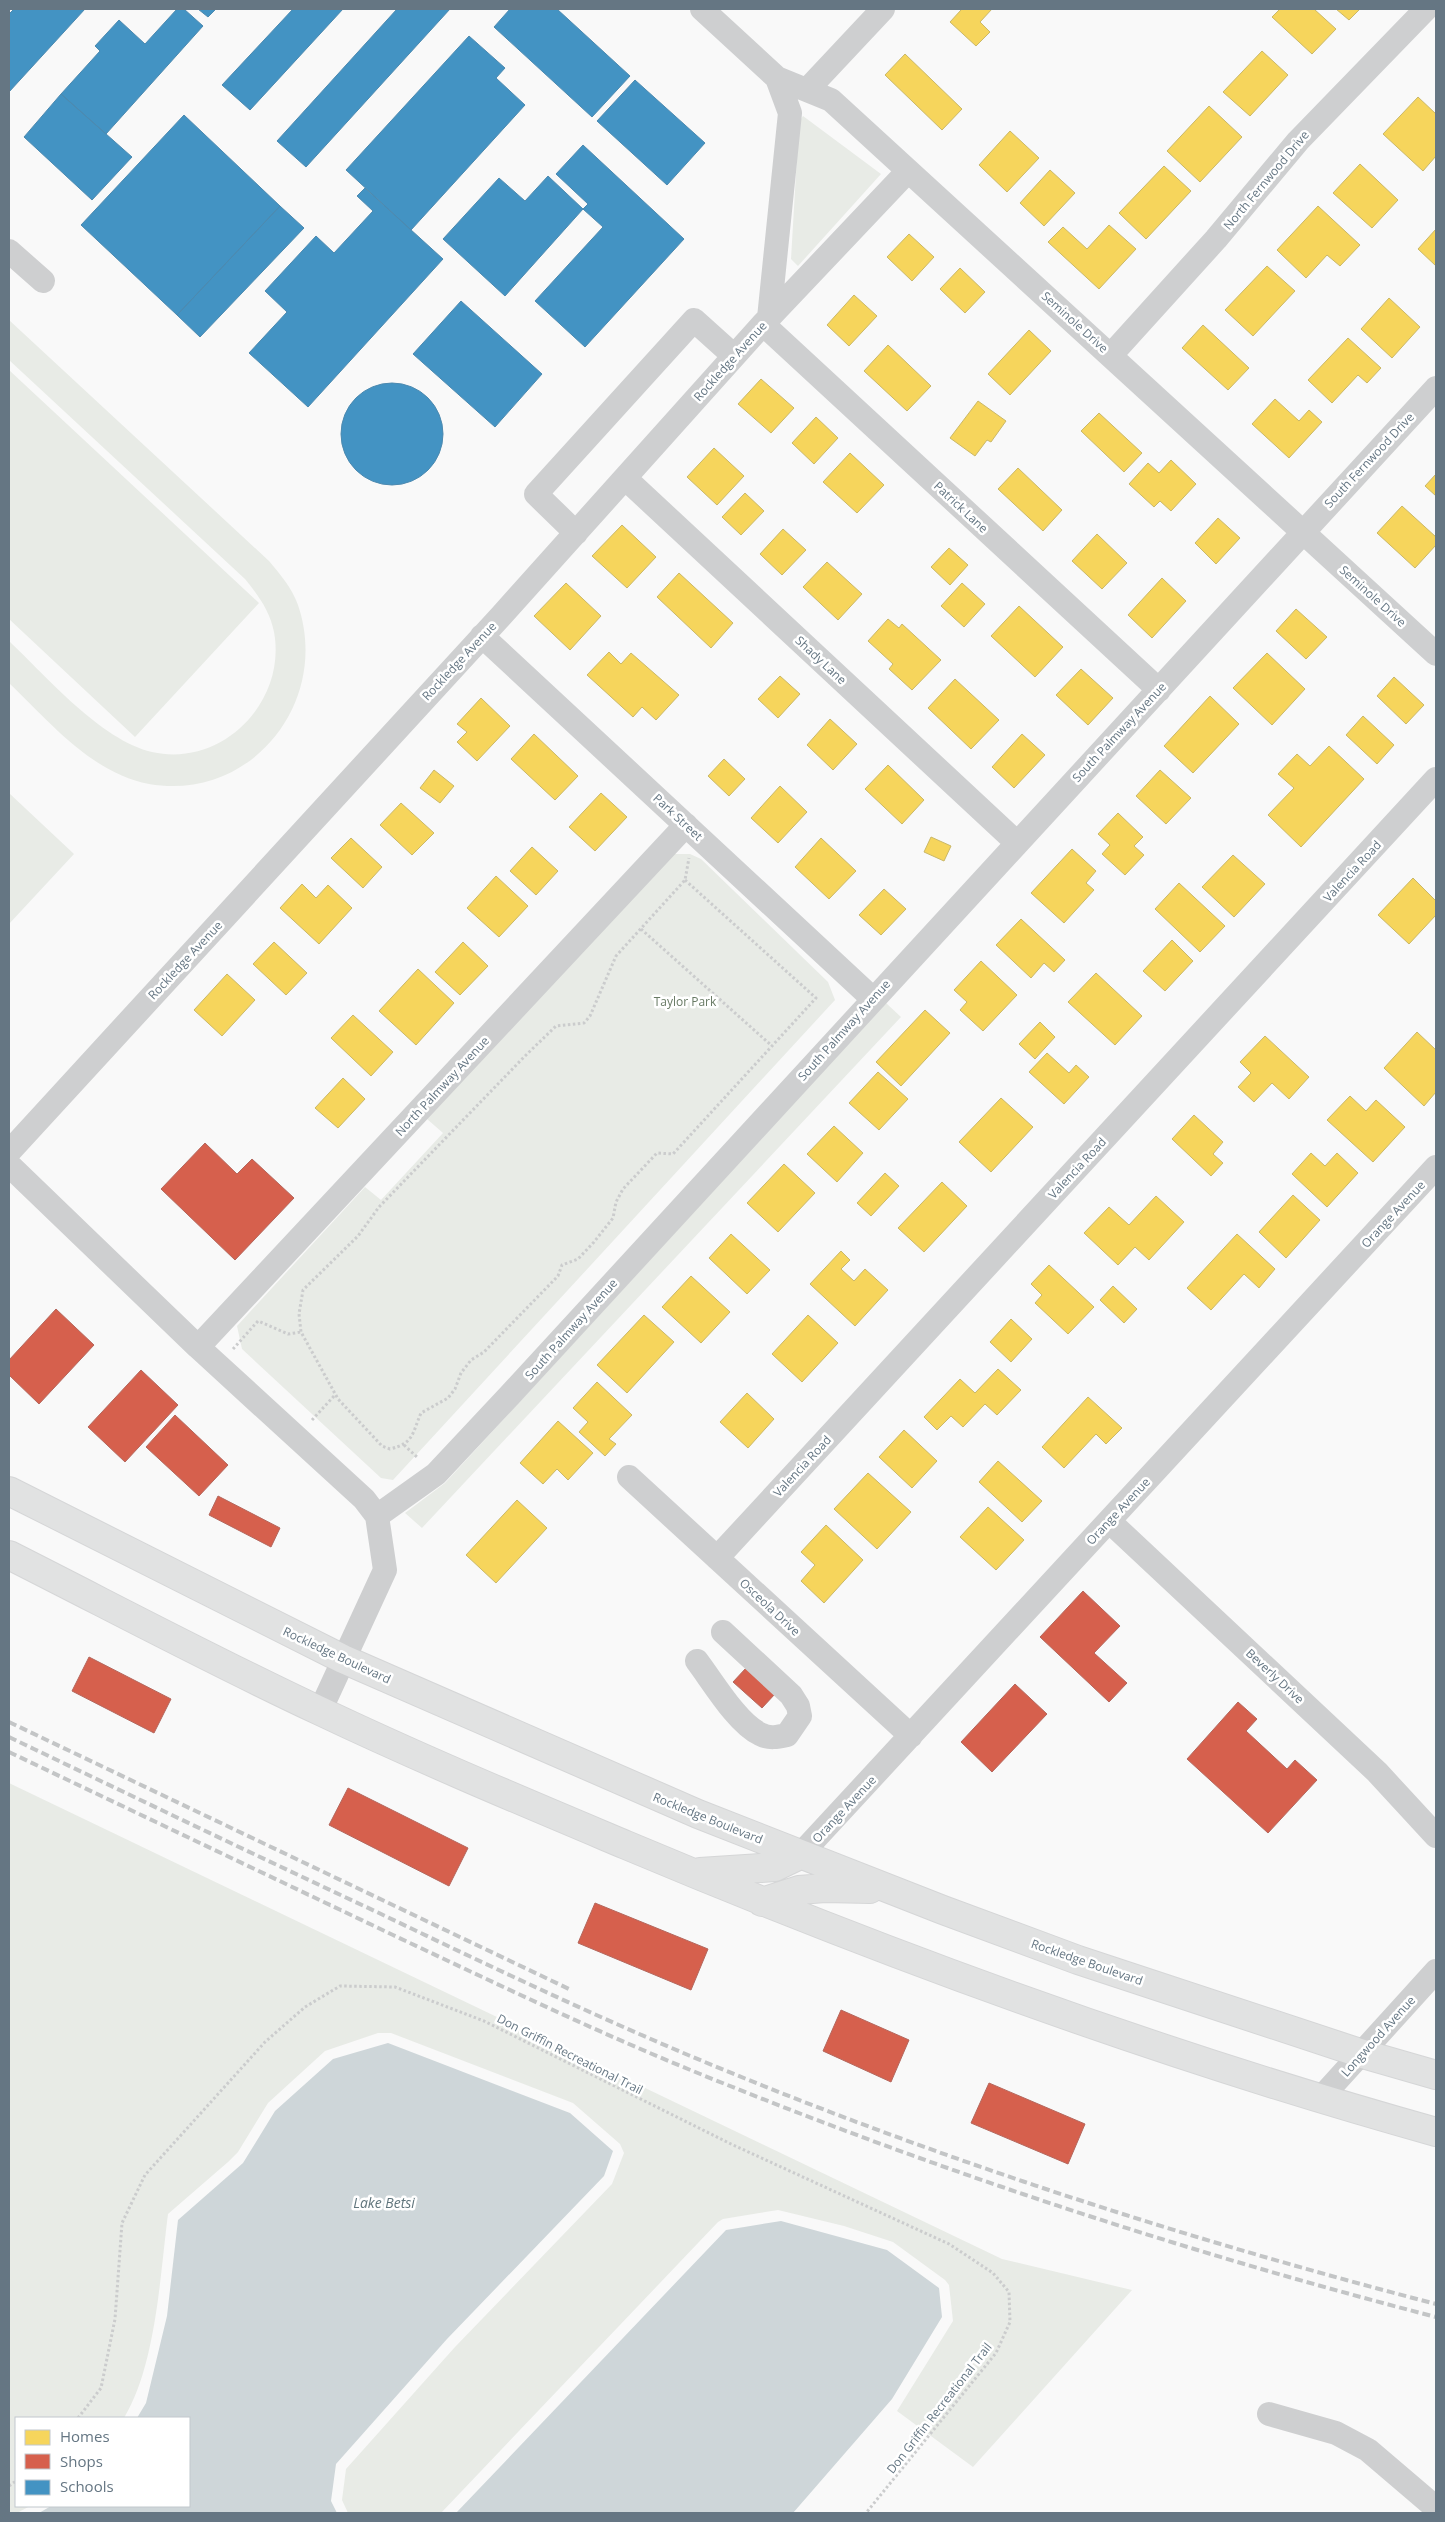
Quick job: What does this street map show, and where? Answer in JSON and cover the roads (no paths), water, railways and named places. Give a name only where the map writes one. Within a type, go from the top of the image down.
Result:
[{"type":"main road","name":"Rockledge Boulevard","points":[[9,1491],[343,1659],[588,1768],[800,1855],[1078,1960],[1363,2054],[1436,2075]]},
{"type":"main road","points":[[9,1555],[320,1711],[545,1811],[762,1902],[1037,2004],[1319,2100],[1436,2132]]},
{"type":"main road","points":[[693,1873],[775,1868],[800,1855]]},
{"type":"main road","points":[[762,1902],[799,1890],[890,1890]]},
{"type":"street","name":"Seminole Drive","points":[[702,9],[777,78],[831,100],[1436,654]]},
{"type":"street","points":[[807,90],[883,9]]},
{"type":"street","name":"North Fernwood Drive","points":[[1111,355],[1216,239],[1298,141],[1426,9]]},
{"type":"street","points":[[766,321],[790,114],[777,78]]},
{"type":"street","name":"Rockledge Avenue","points":[[9,1152],[626,479],[766,321],[908,171]]},
{"type":"street","points":[[9,251],[43,282]]},
{"type":"street","points":[[576,533],[536,494],[694,320],[734,356]]},
{"type":"street","name":"Patrick Lane","points":[[766,321],[1159,690]]},
{"type":"street","name":"South Fernwood Drive","points":[[1302,532],[1436,388]]},
{"type":"street","name":"Shady Lane","points":[[626,479],[1016,842]]},
{"type":"street","name":"South Palmway Avenue","points":[[371,1508],[436,1474],[1016,842],[1159,690],[1302,532]]},
{"type":"street","name":"Park Street","points":[[482,636],[873,999]]},
{"type":"street","name":"Valencia Road","points":[[717,1558],[1436,779]]},
{"type":"street","name":"North Palmway Avenue","points":[[198,1347],[686,825]]},
{"type":"street","points":[[9,1165],[198,1347],[371,1508],[385,1570],[320,1711]]},
{"type":"street","name":"Orange Avenue","points":[[800,1855],[1436,1167]]},
{"type":"street","name":"Osceola Drive","points":[[629,1477],[912,1736]]},
{"type":"street","name":"Beverly Drive","points":[[1109,1521],[1377,1772],[1436,1836]]},
{"type":"street","points":[[697,1661],[746,1724],[761,1734],[773,1738],[787,1735],[800,1716],[798,1706],[791,1696],[723,1632]]},
{"type":"street","name":"Longwood Avenue","points":[[1319,2100],[1363,2054],[1436,1971]]},
{"type":"street","points":[[1269,2414],[1336,2433],[1360,2446],[1436,2508]]},
{"type":"water","name":"Lake Betsi","points":[[388,2043],[570,2113],[613,2151],[604,2176],[447,2339],[336,2464],[331,2501],[337,2513],[39,2513],[49,2507],[190,2507],[190,2417],[138,2417],[146,2403],[167,2316],[178,2220],[243,2163],[275,2111],[333,2059]]},
{"type":"water","points":[[781,2221],[887,2250],[939,2288],[942,2317],[892,2399],[793,2513],[456,2513],[726,2230]]},
{"type":"railway","points":[[9,1722],[569,1989]]},
{"type":"railway","points":[[9,1737],[533,1986],[688,2055],[779,2092],[872,2128],[1058,2193],[1246,2252],[1436,2304]]},
{"type":"railway","points":[[9,1752],[540,2004],[688,2069],[780,2106],[872,2141],[1058,2206],[1246,2264],[1436,2317]]},
{"type":"park label","name":"Taylor Park","points":[[685,1001]]}]
